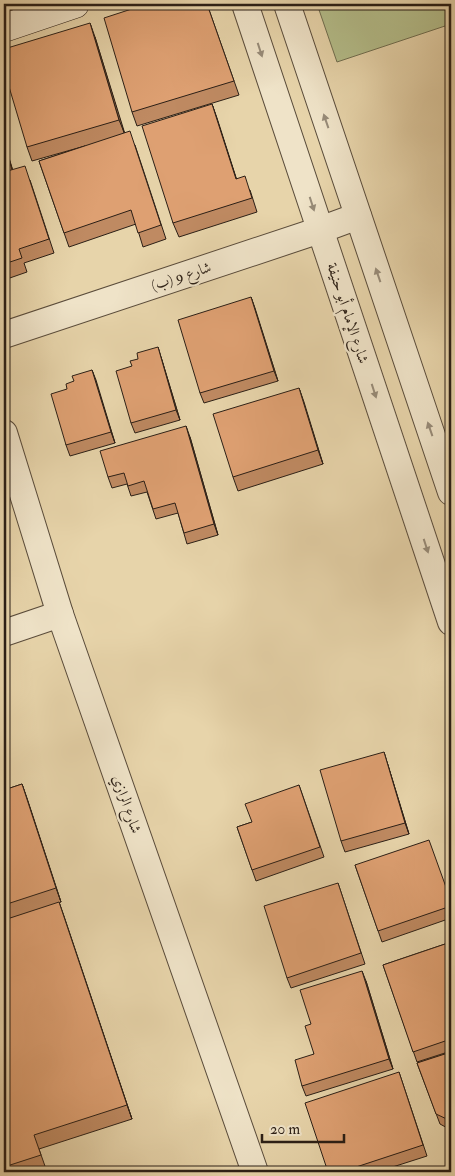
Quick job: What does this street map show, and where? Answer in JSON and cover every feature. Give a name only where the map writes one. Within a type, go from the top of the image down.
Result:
[{"type":"main road","points":[[4,28],[76,4]]},
{"type":"street","name":"شارع الإمام أبو حنيفة","points":[[245,4],[451,622]]},
{"type":"street","points":[[286,4],[451,492]]},
{"type":"street","name":"شارع 9 (ب)","points":[[4,335],[358,216]]},
{"type":"street","name":"شارع الرازي","points":[[4,433],[60,614],[255,1172]]},
{"type":"street","points":[[4,632],[60,614]]},
{"type":"green space","points":[[317,4],[451,4],[451,24],[337,62]]},
{"type":"building","points":[[147,4],[207,4],[234,81],[132,112],[104,18]]},
{"type":"building","points":[[90,23],[119,120],[27,147],[4,70],[4,49]]},
{"type":"building","points":[[212,104],[236,179],[245,176],[252,198],[173,223],[142,126]]},
{"type":"building","points":[[130,131],[161,225],[138,233],[131,210],[64,233],[39,161]]},
{"type":"building","points":[[4,144],[8,157],[4,158]]},
{"type":"building","points":[[25,166],[49,239],[19,249],[22,258],[4,264],[4,172]]},
{"type":"building","points":[[251,297],[274,371],[200,393],[178,320]]},
{"type":"building","points":[[158,347],[176,410],[131,423],[116,371],[132,366],[130,361],[138,359],[137,353]]},
{"type":"building","points":[[92,370],[111,432],[66,445],[51,394],[67,389],[66,384],[74,381],[72,376]]},
{"type":"building","points":[[299,388],[318,450],[233,477],[213,414]]},
{"type":"building","points":[[186,426],[214,524],[184,533],[175,503],[153,509],[144,481],[128,486],[124,473],[108,477],[100,451]]},
{"type":"building","points":[[384,752],[405,823],[341,841],[320,770]]},
{"type":"building","points":[[22,784],[56,888],[4,905],[4,790]]},
{"type":"building","points":[[299,785],[320,847],[252,870],[237,827],[252,822],[245,804]]},
{"type":"building","points":[[429,840],[451,901],[451,906],[378,931],[355,865]]},
{"type":"building","points":[[338,883],[361,953],[287,978],[264,906]]},
{"type":"building","points":[[59,902],[127,1105],[34,1135],[41,1155],[4,1167],[4,920]]},
{"type":"building","points":[[451,942],[451,1039],[413,1052],[383,965]]},
{"type":"building","points":[[362,971],[389,1059],[302,1086],[295,1060],[314,1054],[305,1026],[311,1024],[300,990]]},
{"type":"building","points":[[451,1052],[451,1121],[436,1114],[417,1063]]},
{"type":"building","points":[[399,1072],[423,1145],[341,1172],[328,1172],[305,1103]]}]
